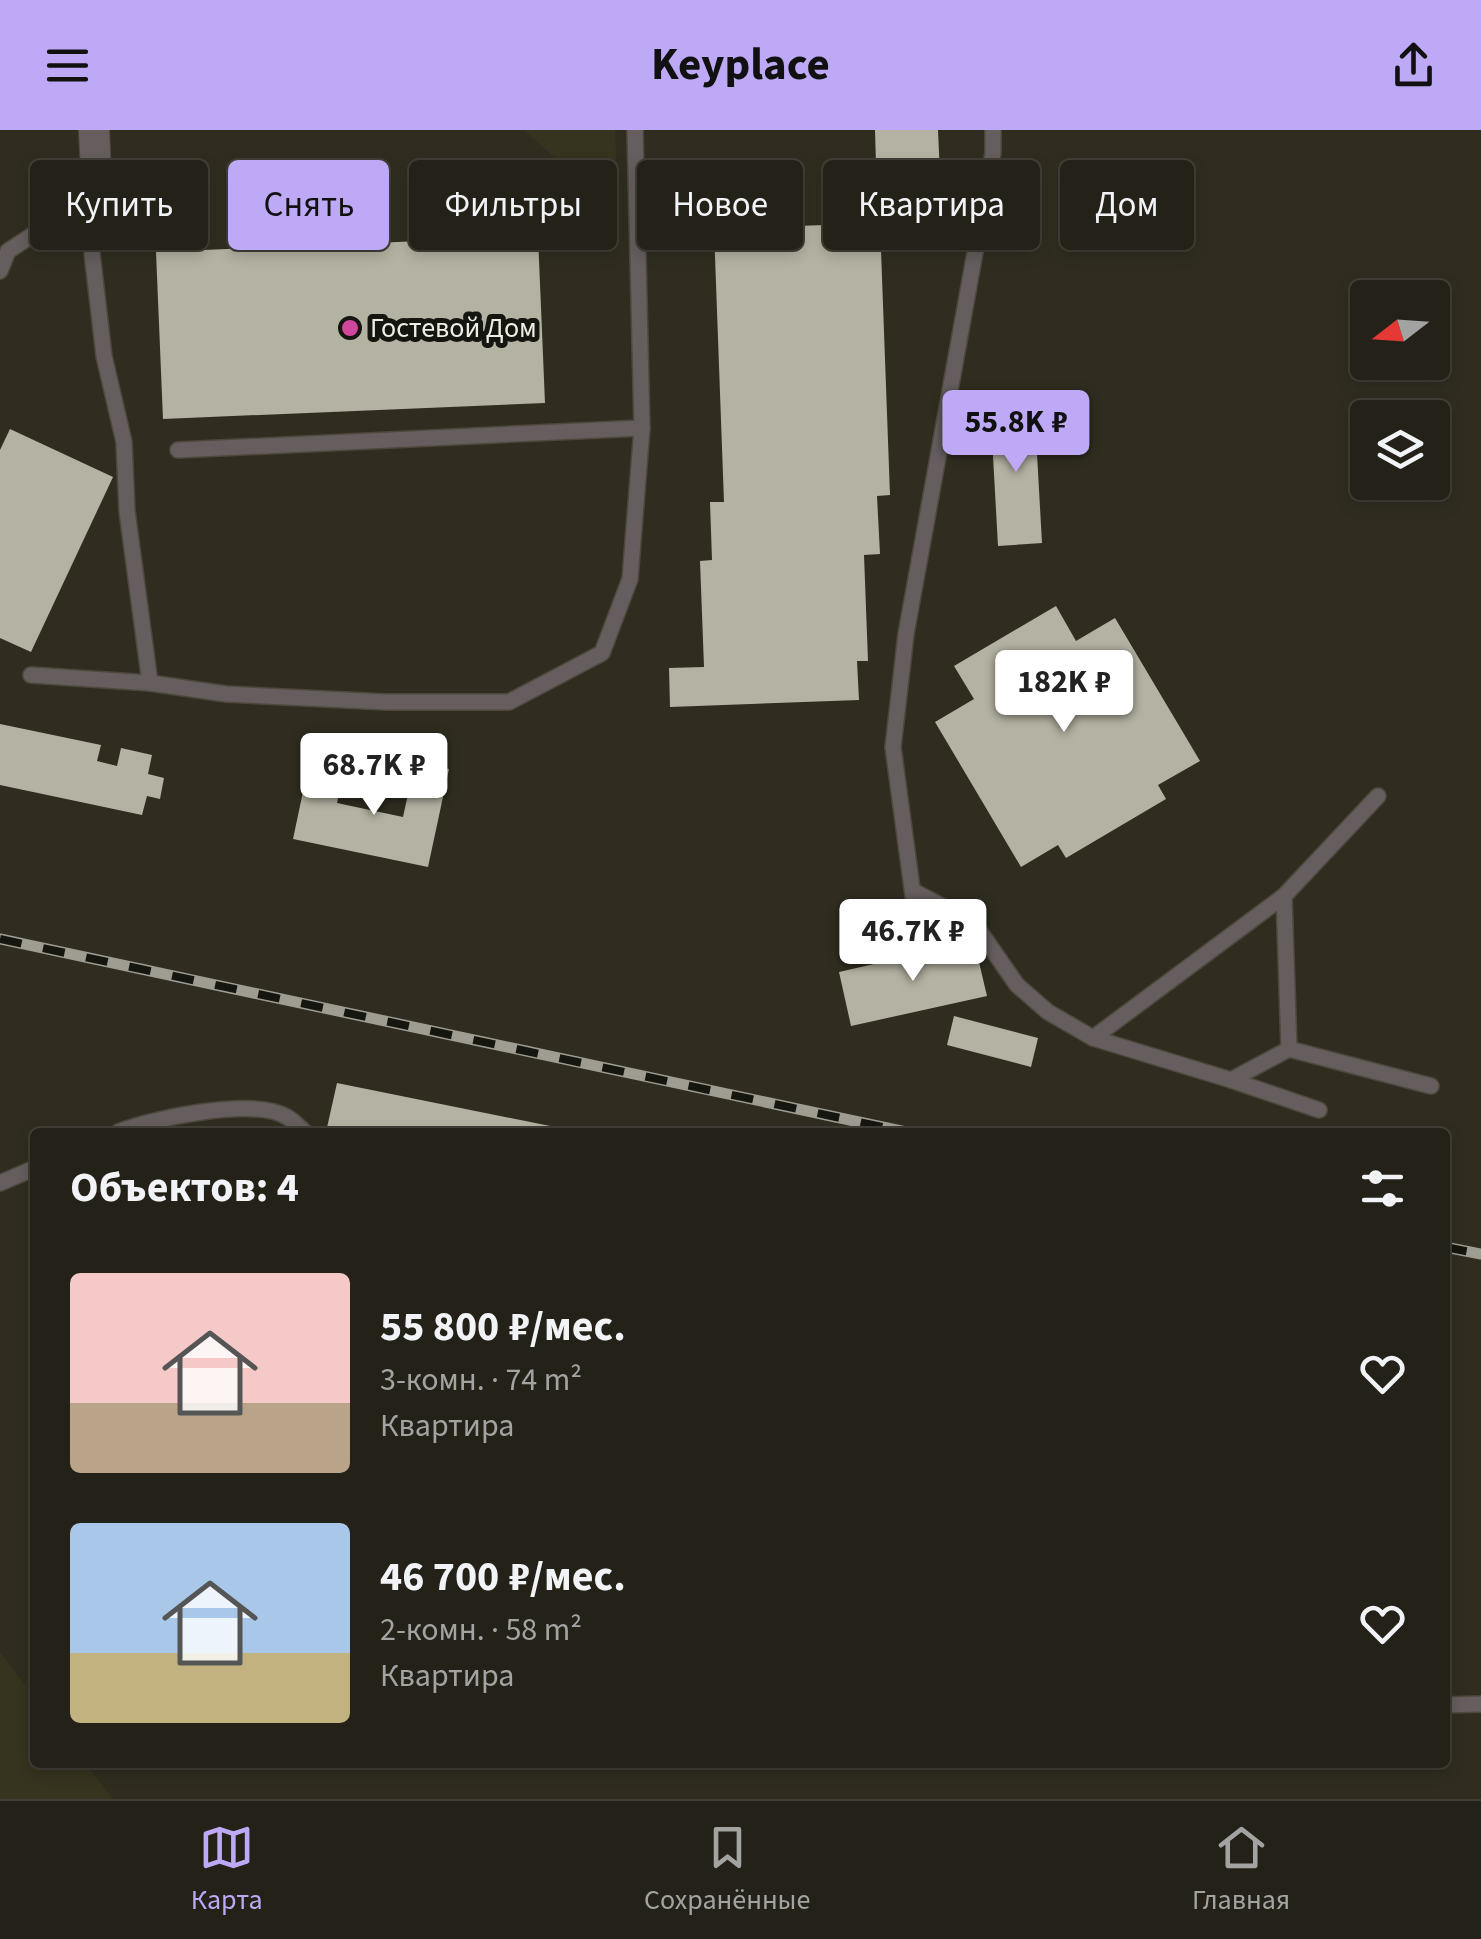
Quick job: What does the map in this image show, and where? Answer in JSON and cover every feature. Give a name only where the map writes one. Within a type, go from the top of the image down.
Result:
[{"type":"street","points":[[94,130],[95,160]]},
{"type":"lane","points":[[31,675],[150,683],[226,694],[386,702],[509,702],[602,653],[630,578],[642,428],[635,130]]},
{"type":"lane","points":[[916,918],[893,747],[906,634],[994,153],[992,130]]},
{"type":"lane","points":[[0,271],[8,251],[30,237]]},
{"type":"lane","points":[[92,253],[104,356],[124,442],[127,511],[150,683]]},
{"type":"lane","points":[[178,450],[642,428]]},
{"type":"lane","points":[[1093,1038],[1284,896],[1378,796]]},
{"type":"lane","points":[[913,891],[964,914],[1016,984],[1048,1012],[1093,1038],[1319,1110]]},
{"type":"lane","points":[[1284,896],[1289,1049]]},
{"type":"lane","points":[[1231,1080],[1289,1049],[1430,1086]]},
{"type":"lane","points":[[127,1128],[151,1118],[234,1109],[286,1115],[301,1128]]},
{"type":"lane","points":[[0,1182],[30,1170]]},
{"type":"lane","points":[[1450,1705],[1481,1704]]},
{"type":"shaded area","points":[[524,130],[615,130],[616,160],[557,160]]},
{"type":"shaded area","points":[[0,1652],[30,1691],[30,1768],[89,1768],[113,1799],[0,1799]]},
{"type":"building","points":[[875,130],[938,130],[939,160],[876,160]]},
{"type":"building","points":[[823,225],[823,250],[881,250],[890,495],[877,496],[880,554],[864,555],[868,661],[857,661],[859,700],[670,707],[669,668],[704,667],[700,561],[712,560],[710,502],[724,502],[715,250],[803,250],[803,226]]},
{"type":"building","name":"Гостевой Дом","points":[[409,241],[409,250],[539,250],[545,403],[163,419],[156,252],[389,250],[389,242]]},
{"type":"building","points":[[1020,401],[1021,418],[1035,418],[1042,543],[998,546],[990,402]]},
{"type":"building","points":[[10,429],[113,477],[31,652],[0,638],[0,450]]},
{"type":"building","points":[[1056,606],[1076,641],[1115,618],[1200,761],[1158,785],[1166,799],[1066,858],[1058,845],[1021,867],[935,722],[974,699],[954,666]]},
{"type":"building","points":[[0,724],[101,745],[97,761],[117,766],[121,748],[152,755],[148,774],[164,778],[160,799],[147,796],[142,815],[0,785]]},
{"type":"building","points":[[415,762],[449,769],[428,867],[293,839],[308,768],[343,776],[337,803],[403,817]]},
{"type":"building","points":[[974,941],[987,996],[851,1026],[839,972]]},
{"type":"building","points":[[954,1016],[1038,1038],[1031,1067],[947,1045]]},
{"type":"building","points":[[337,1083],[560,1128],[327,1128]]},
{"type":"railway","points":[[0,939],[887,1128]]},
{"type":"railway","points":[[1450,1248],[1481,1254]]},
{"type":"place","name":"Гостевой Дом","points":[[350,328]]}]
